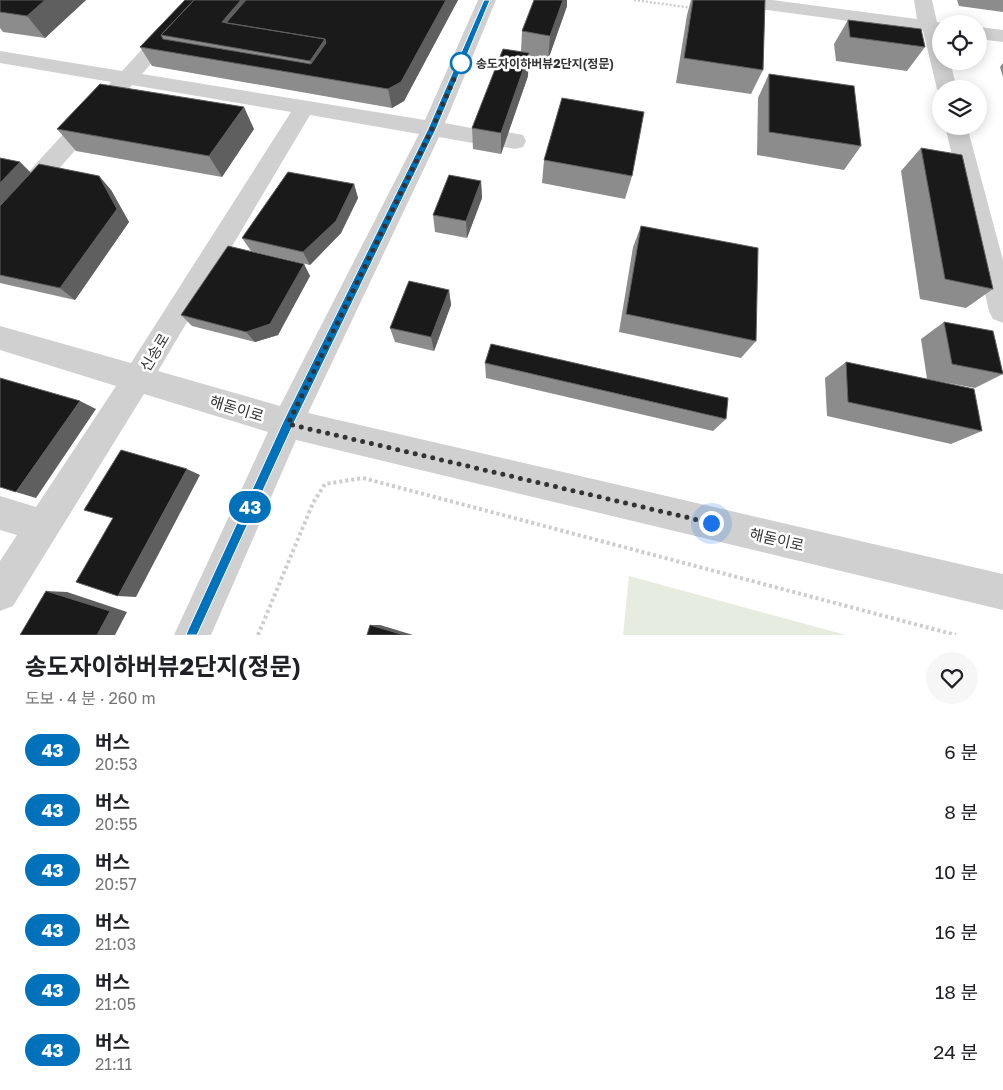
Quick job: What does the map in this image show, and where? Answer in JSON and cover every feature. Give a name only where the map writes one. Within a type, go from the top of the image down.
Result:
[{"type":"street","points":[[0,219],[197,0]]},
{"type":"street","points":[[192,635],[288,424],[432,129],[487,0]]},
{"type":"street","points":[[730,0],[932,27]]},
{"type":"street","points":[[923,0],[932,24]]},
{"type":"street","points":[[987,34],[1003,36]]},
{"type":"street","points":[[0,57],[478,136]]},
{"type":"street","name":"신송로","points":[[0,593],[138,378],[304,108]]},
{"type":"street","points":[[958,135],[1003,311]]},
{"type":"street","name":"해돋이로","points":[[0,338],[288,424],[1003,592]]},
{"type":"street","points":[[0,513],[43,526]]},
{"type":"path","points":[[258,635],[313,503],[325,484],[363,478],[956,635]]},
{"type":"shaded area","points":[[629,576],[846,635],[623,635]]},
{"type":"building","points":[[0,0],[45,0],[27,16],[0,12]]},
{"type":"building","points":[[185,0],[194,0],[161,35],[163,39],[311,64],[326,43],[325,39],[226,23],[246,0],[446,0],[401,82],[388,89],[140,47]]},
{"type":"building","points":[[194,0],[241,0],[222,22],[325,39],[310,61],[161,35]]},
{"type":"building","points":[[534,0],[563,0],[550,36],[522,31]]},
{"type":"building","points":[[693,0],[765,0],[763,70],[684,58]]},
{"type":"building","points":[[848,20],[921,29],[925,47],[850,37]]},
{"type":"building","points":[[503,49],[529,53],[501,133],[472,128]]},
{"type":"building","points":[[769,74],[854,86],[861,146],[769,132]]},
{"type":"building","points":[[100,84],[244,107],[209,156],[57,129]]},
{"type":"building","points":[[562,98],[644,112],[632,176],[544,160]]},
{"type":"building","points":[[921,148],[962,155],[993,289],[945,279]]},
{"type":"building","points":[[0,158],[20,162],[0,183]]},
{"type":"building","points":[[39,164],[99,176],[117,209],[60,288],[0,275],[0,206]]},
{"type":"building","points":[[288,172],[354,184],[336,221],[303,252],[242,238]]},
{"type":"building","points":[[449,175],[481,181],[466,221],[433,215]]},
{"type":"building","points":[[641,226],[758,248],[756,341],[626,314]]},
{"type":"building","points":[[228,246],[304,264],[270,324],[246,332],[181,315]]},
{"type":"building","points":[[409,281],[449,290],[431,337],[390,328]]},
{"type":"building","points":[[944,322],[993,331],[1003,374],[952,364]]},
{"type":"building","points":[[491,344],[728,398],[726,419],[485,363]]},
{"type":"building","points":[[846,362],[974,389],[982,431],[848,402]]},
{"type":"building","points":[[0,378],[80,401],[16,492],[0,487]]},
{"type":"building","points":[[121,450],[187,469],[118,596],[76,582],[113,518],[84,510]]},
{"type":"building","points":[[46,591],[110,611],[97,635],[20,635]]},
{"type":"building","points":[[370,625],[404,635],[367,635]]},
{"type":"bus line","name":"43","points":[[192,635],[323,350],[432,129],[487,0]]},
{"type":"place","name":"송도자이하버뷰2단지(정문)","points":[[461,63]]},
{"type":"route","points":[[461,63],[432,129],[288,424],[711,523]]}]
